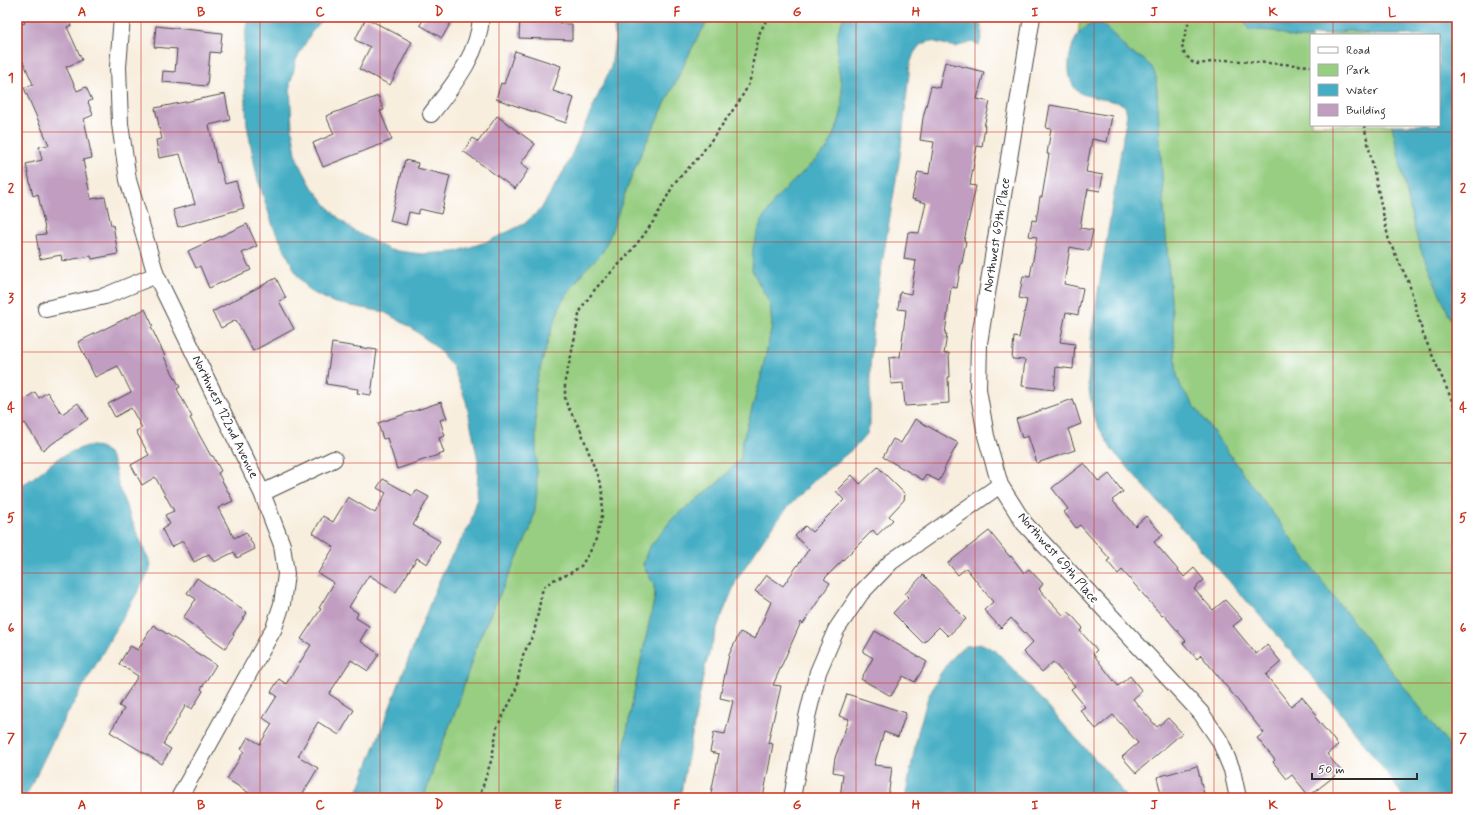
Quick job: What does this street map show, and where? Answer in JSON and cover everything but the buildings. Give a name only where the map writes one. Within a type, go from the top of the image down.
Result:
[{"type":"street","name":"Northwest 122nd Avenue","points":[[122,17],[118,67],[121,131],[128,180],[156,275],[262,493],[282,545],[286,574],[282,604],[274,628],[179,798]]},
{"type":"street","points":[[431,114],[465,68],[481,28],[482,17]]},
{"type":"street","name":"Northwest 69th Place","points":[[1032,17],[979,343],[978,389],[986,436],[1000,485],[1024,523],[1201,713],[1220,741],[1232,770],[1240,798]]},
{"type":"street","points":[[46,309],[105,296],[156,275]]},
{"type":"street","points":[[262,493],[334,459]]},
{"type":"street","points":[[792,798],[807,717],[818,672],[836,630],[861,593],[891,562],[1000,485]]},
{"type":"path","points":[[479,798],[492,758],[497,727],[515,693],[523,655],[534,633],[544,587],[553,580],[569,574],[581,566],[594,544],[601,521],[603,494],[581,431],[567,405],[564,389],[566,372],[571,356],[579,315],[582,307],[596,288],[643,236],[655,219],[675,182],[700,157],[738,103],[748,86],[760,32],[768,17]]},
{"type":"path","points":[[1190,17],[1182,46],[1184,53],[1192,62],[1198,64],[1225,60],[1310,66]]},
{"type":"path","points":[[1364,126],[1389,241],[1409,283],[1422,334],[1457,412]]},
{"type":"green space","points":[[710,17],[843,17],[837,59],[842,90],[842,110],[836,131],[828,149],[806,169],[752,270],[770,304],[772,326],[761,377],[742,444],[741,458],[719,482],[673,518],[648,549],[643,565],[654,585],[655,596],[634,693],[615,798],[424,798],[437,757],[457,707],[478,641],[530,530],[535,437],[535,387],[549,337],[561,303],[583,272],[602,253],[641,153],[695,42]]},
{"type":"green space","points":[[1080,17],[1248,17],[1245,22],[1249,30],[1275,31],[1288,36],[1310,38],[1310,126],[1392,126],[1420,248],[1457,333],[1457,755],[1333,596],[1182,389],[1177,376],[1165,223],[1156,77],[1143,59],[1129,52],[1112,33],[1087,26],[1078,35]]},
{"type":"green space","points":[[1347,30],[1368,34],[1328,34]]},
{"type":"water","points":[[247,17],[325,17],[311,33],[296,60],[290,85],[292,129],[297,159],[312,187],[334,214],[354,231],[390,250],[421,254],[455,252],[489,241],[524,224],[541,209],[566,167],[611,67],[615,39],[613,17],[710,17],[695,42],[641,153],[610,236],[602,253],[583,272],[561,303],[549,337],[535,387],[537,488],[535,511],[530,530],[478,641],[457,707],[437,757],[424,798],[355,798],[434,593],[446,565],[470,525],[477,500],[478,460],[466,401],[453,367],[437,348],[412,328],[384,312],[335,303],[311,292],[297,275],[273,226],[257,177],[247,125],[243,61]]},
{"type":"water","points":[[844,17],[977,17],[982,30],[979,45],[972,42],[955,47],[931,41],[920,45],[914,53],[910,64],[900,156],[874,312],[870,368],[870,424],[867,434],[854,448],[817,478],[788,507],[764,538],[737,579],[718,625],[705,667],[680,798],[615,798],[634,693],[655,596],[654,585],[643,565],[648,549],[673,518],[719,482],[741,458],[742,444],[761,377],[772,326],[770,304],[752,270],[753,247],[761,223],[776,198],[827,149],[836,131],[842,110],[842,90],[837,59],[838,31]]},
{"type":"water","points":[[1248,17],[1457,17],[1457,333],[1420,248],[1392,126],[1440,126],[1440,34],[1368,34],[1363,32],[1348,31],[1325,34],[1310,34],[1310,38],[1300,38],[1288,36],[1275,31],[1249,30],[1245,22]]},
{"type":"water","points":[[1099,22],[1112,33],[1129,52],[1143,59],[1152,67],[1156,77],[1165,223],[1177,376],[1182,389],[1333,596],[1457,755],[1457,798],[1403,798],[1398,788],[1321,687],[1269,626],[1112,450],[1094,419],[1088,383],[1092,329],[1127,114],[1125,106],[1120,103],[1080,93],[1071,81],[1069,65],[1072,48],[1080,32],[1084,28]]},
{"type":"water","points":[[88,446],[101,447],[110,456],[115,468],[122,497],[151,564],[149,572],[57,732],[25,798],[17,798],[17,487],[33,478],[51,463],[75,450]]},
{"type":"water","points":[[982,644],[996,651],[1028,685],[1114,780],[1126,798],[905,798],[918,732],[928,697],[940,674],[954,655],[966,646]]}]
